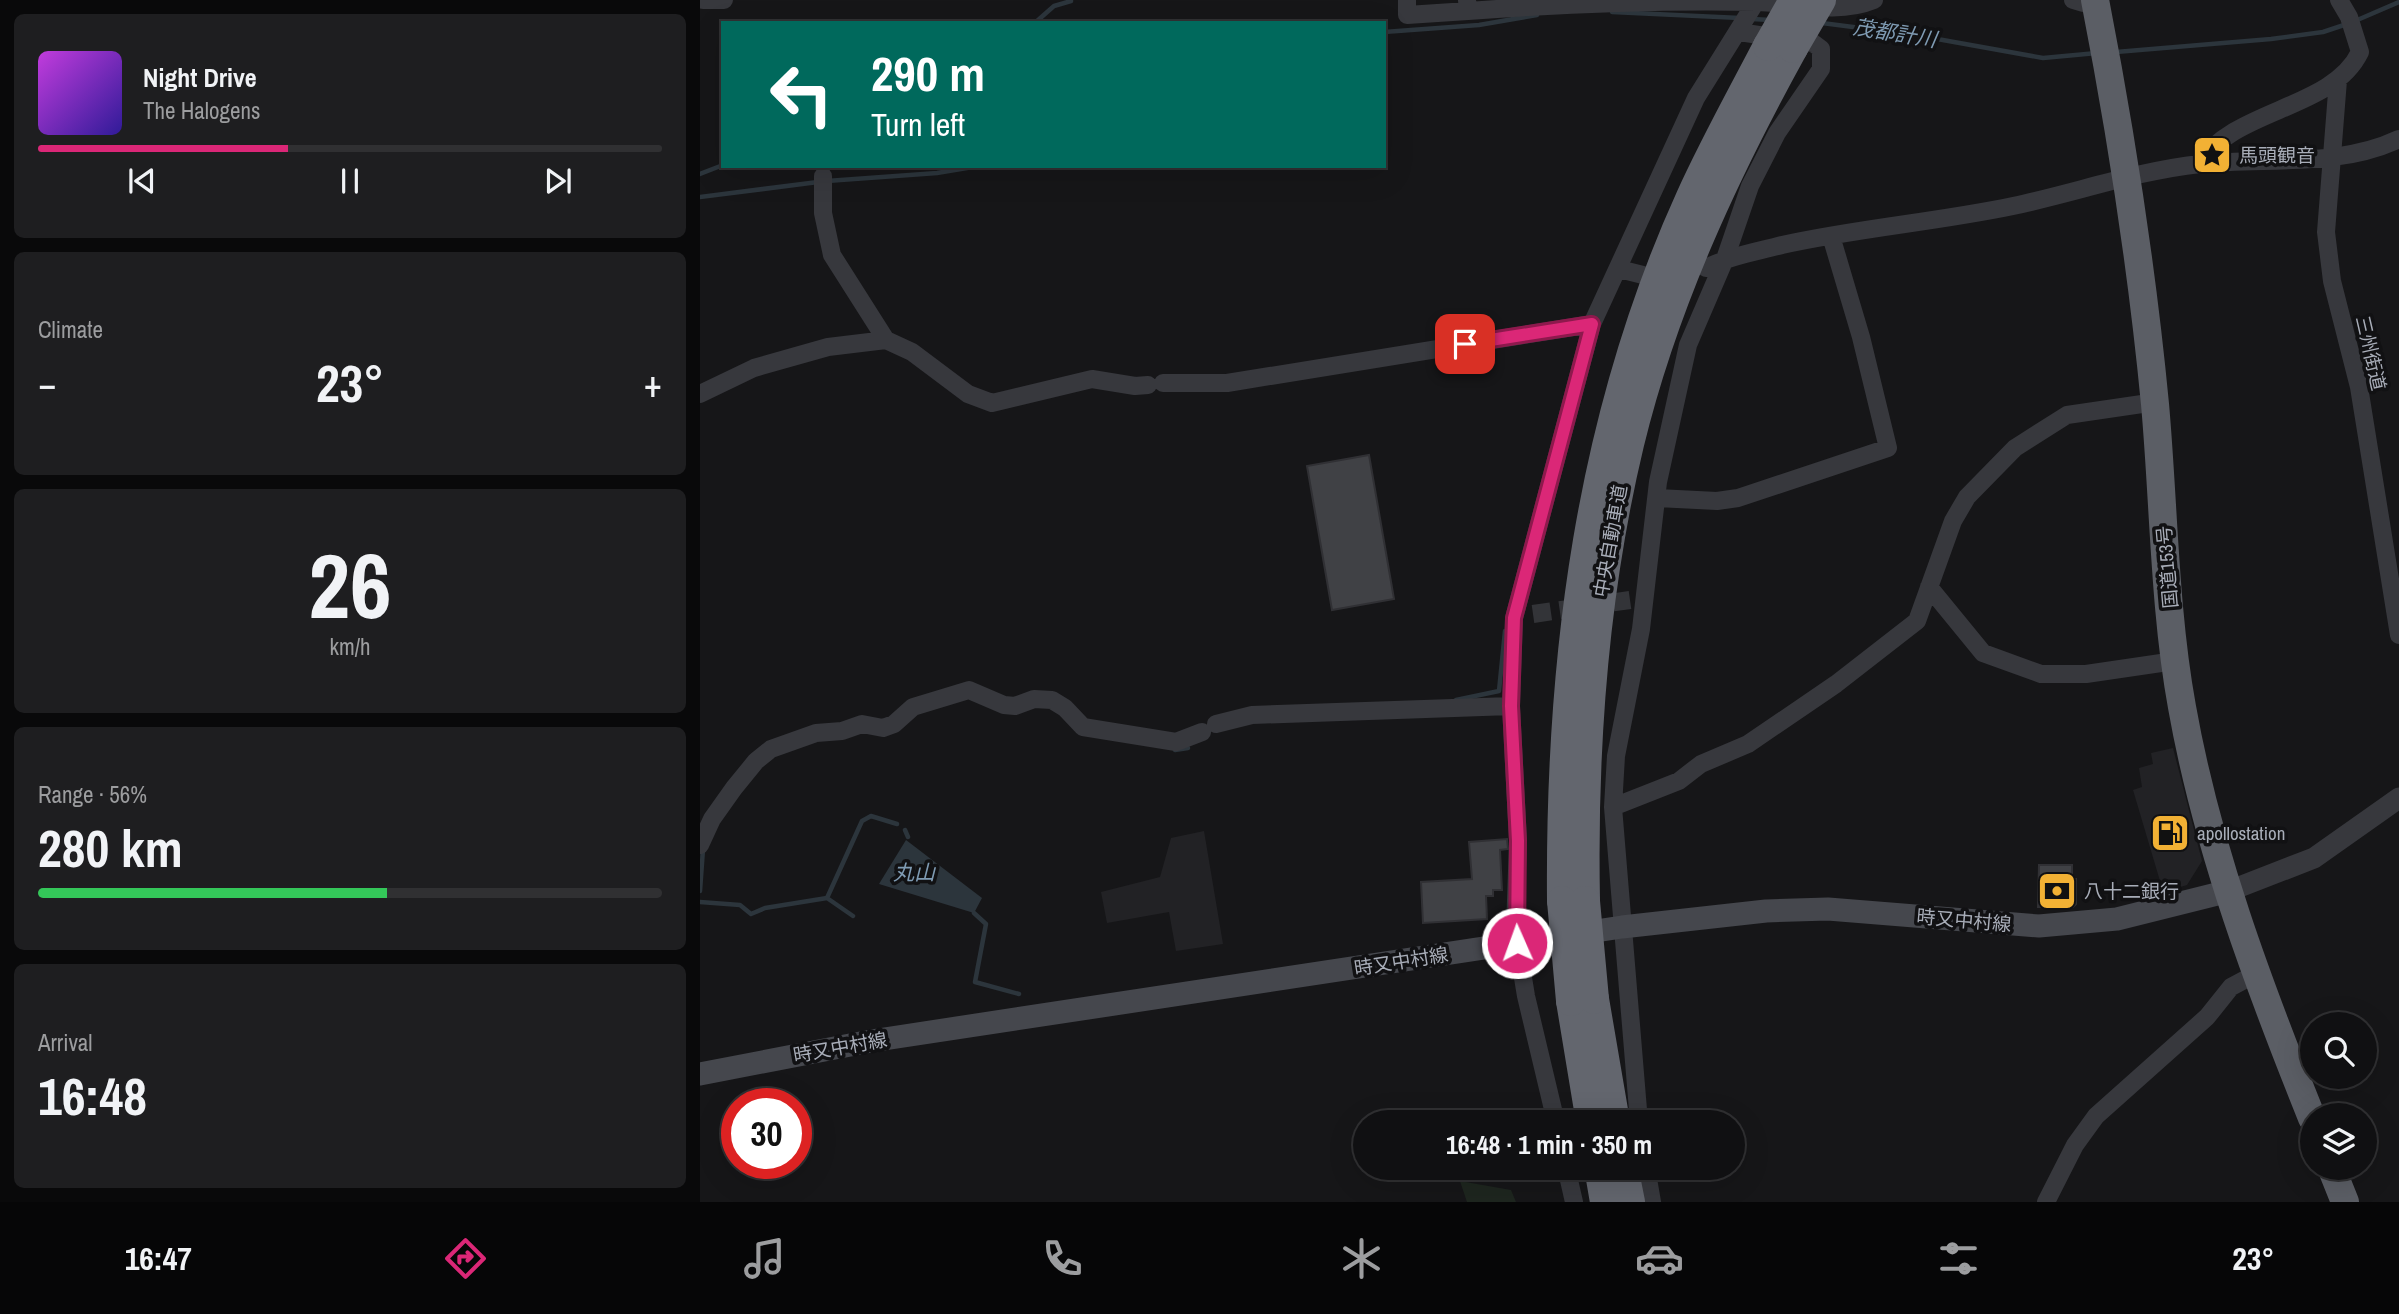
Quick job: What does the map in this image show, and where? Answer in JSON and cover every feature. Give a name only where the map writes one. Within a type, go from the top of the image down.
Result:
[{"type":"highway","name":"中央自動車道","points":[[1781,47],[1794,0]]},
{"type":"highway","name":"中央自動車道","points":[[1590,1110],[1563,762],[1576,614],[1609,437],[1644,320],[1690,198],[1781,47],[1821,0]]},
{"type":"highway","name":"国道153号","points":[[2084,1],[2105,52],[2125,177],[2154,403],[2175,661],[2192,757],[2229,891],[2307,1103]]},
{"type":"highway","name":"中央自動車道","points":[[1582,1000],[1612,1110]]},
{"type":"highway","points":[[1601,1180],[1605,1202]]},
{"type":"highway","points":[[1626,1180],[1630,1202]]},
{"type":"highway","points":[[2336,1180],[2345,1202]]},
{"type":"main road","name":"時又中村線","points":[[700,1074],[870,1041],[1622,927],[1766,911],[1828,909],[2039,926],[2117,919],[2229,891]]},
{"type":"street","points":[[703,0],[724,0]]},
{"type":"street","points":[[1407,0],[1408,15],[1467,6],[1526,3],[1582,3],[1748,15],[1841,7],[1874,0]]},
{"type":"street","points":[[2199,164],[2205,154],[2236,131],[2338,80],[2354,65],[2360,52],[2352,23],[2339,0]]},
{"type":"street","points":[[1638,1110],[1613,807],[1616,755],[1637,599],[1688,345],[1726,259],[1735,222],[1760,165],[1788,114],[1821,69],[1821,49],[1748,15]]},
{"type":"street","points":[[1553,1110],[1517,943],[1518,841],[1511,706],[1514,618],[1592,324],[1696,98],[1714,64],[1748,15]]},
{"type":"street","name":"三州街道","points":[[2338,80],[2326,232],[2332,281],[2359,387],[2399,635]]},
{"type":"street","points":[[1706,268],[1726,259],[1831,236],[2012,206],[2125,177],[2199,164],[2332,158],[2376,150],[2399,139]]},
{"type":"street","points":[[823,183],[827,240],[832,255],[886,340]]},
{"type":"street","points":[[1657,498],[1717,501],[1738,498],[1888,448],[1861,337],[1831,236]]},
{"type":"street","points":[[1619,269],[1643,275]]},
{"type":"street","points":[[700,394],[754,368],[828,347],[886,340],[912,352],[968,394],[992,403],[1092,379],[1135,386],[1227,383],[1592,324]]},
{"type":"street","points":[[1613,807],[1679,781],[1701,764],[1748,744],[1836,684],[1917,621],[1953,521],[1966,497],[2015,448],[2067,415],[2142,404]]},
{"type":"street","points":[[1928,587],[1983,653],[2041,674],[2086,674],[2161,663]]},
{"type":"street","points":[[1514,618],[1534,614]]},
{"type":"street","points":[[700,845],[712,819],[734,788],[755,761],[771,749],[816,733],[842,731],[862,724],[883,728],[894,724],[914,707],[969,691],[1004,705],[1014,706],[1034,699],[1052,700],[1065,708],[1083,727],[1176,743],[1209,728],[1252,715],[1511,706]]},
{"type":"street","points":[[2229,891],[2314,858],[2399,798]]},
{"type":"street","points":[[2046,1202],[2075,1145],[2096,1116],[2207,1017],[2231,987],[2246,979]]},
{"type":"street","points":[[1569,1180],[1574,1202]]},
{"type":"street","points":[[1648,1180],[1652,1202]]},
{"type":"shaded area","name":"apollostation","points":[[2173,748],[2202,861],[2187,885],[2153,895],[2160,881],[2133,790],[2142,787],[2139,768],[2153,764],[2151,753]]},
{"type":"shaded area","points":[[1204,831],[1223,944],[1176,951],[1169,912],[1107,923],[1101,892],[1160,877],[1171,838]]},
{"type":"shaded area","points":[[1460,1181],[1511,1190],[1516,1202],[1467,1202]]},
{"type":"water","name":"丸山","points":[[906,840],[982,898],[974,913],[879,884]]},
{"type":"building","points":[[1369,455],[1394,599],[1332,610],[1307,466]]},
{"type":"building","points":[[1507,839],[1508,849],[1500,850],[1502,890],[1493,890],[1493,896],[1486,896],[1487,919],[1423,923],[1421,882],[1472,879],[1469,842]]},
{"type":"building","name":"八十二銀行","points":[[2039,865],[2072,865],[2072,879],[2076,879],[2076,904],[2073,907],[2038,907]]},
{"type":"waterway","points":[[1037,21],[1054,6],[1071,1]]},
{"type":"waterway","name":"茂都計川","points":[[2355,21],[2399,2]]},
{"type":"waterway","name":"茂都計川","points":[[1612,12],[1740,18]]},
{"type":"waterway","name":"茂都計川","points":[[1386,32],[1479,25],[1537,15]]},
{"type":"waterway","name":"茂都計川","points":[[1752,19],[1771,20]]},
{"type":"waterway","name":"茂都計川","points":[[1822,23],[1915,35],[2043,58],[2097,53]]},
{"type":"waterway","name":"茂都計川","points":[[2116,52],[2271,39],[2323,32],[2347,24]]},
{"type":"waterway","points":[[700,174],[721,166]]},
{"type":"waterway","name":"茂都計川","points":[[827,181],[937,173],[967,168]]},
{"type":"waterway","name":"茂都計川","points":[[700,197],[818,182]]},
{"type":"waterway","points":[[1456,700],[1499,691],[1505,631]]},
{"type":"waterway","points":[[1175,750],[1188,748]]},
{"type":"waterway","points":[[700,902],[740,905],[751,914],[765,908],[827,898],[862,821],[871,816],[897,824]]},
{"type":"waterway","points":[[905,830],[908,837]]},
{"type":"waterway","points":[[700,891],[703,849]]},
{"type":"waterway","points":[[827,898],[853,916]]},
{"type":"waterway","points":[[974,913],[986,924],[975,982],[1019,994]]},
{"type":"tunnel","points":[[1533,614],[1630,600]]},
{"type":"place","name":"馬頭観音","points":[[2212,155]]},
{"type":"place","name":"apollostation","points":[[2170,833]]},
{"type":"place","name":"八十二銀行","points":[[2057,891]]},
{"type":"route","points":[[1465,344],[1592,324],[1514,618],[1511,706],[1518,841],[1515,929],[1517,943]]}]
